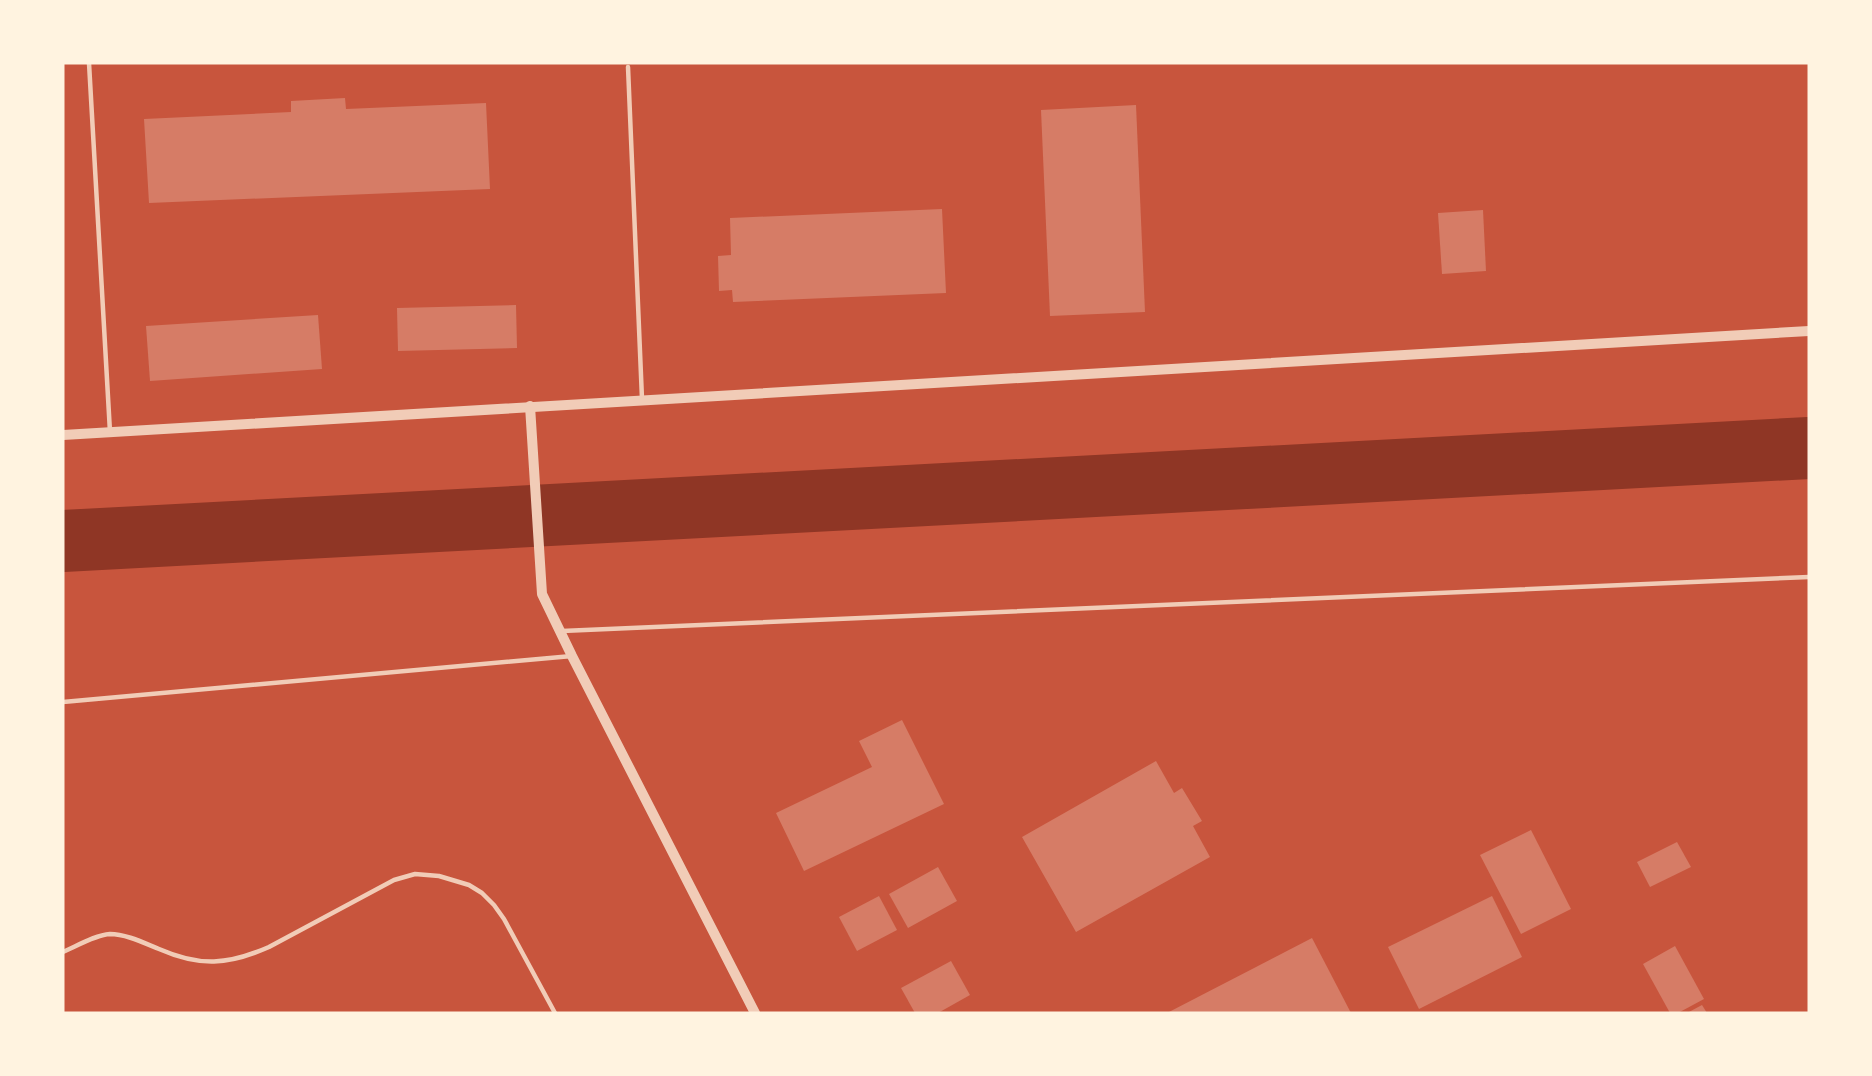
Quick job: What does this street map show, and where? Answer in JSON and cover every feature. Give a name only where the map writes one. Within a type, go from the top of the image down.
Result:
[{"type":"street","points":[[63,435],[1809,331]]},
{"type":"street","points":[[530,406],[542,594],[572,657],[755,1013]]},
{"type":"lane","points":[[89,63],[110,432]]},
{"type":"lane","points":[[628,67],[642,399]]},
{"type":"lane","points":[[559,631],[1809,576]]},
{"type":"lane","points":[[63,702],[572,657]]},
{"type":"lane","points":[[63,952],[111,934],[135,939],[168,953],[200,962],[231,960],[269,947],[394,880],[415,874],[439,876],[469,885],[482,893],[494,905],[512,933],[555,1013]]},
{"type":"building","points":[[345,98],[346,109],[486,103],[490,189],[149,203],[144,119],[291,112],[291,101]]},
{"type":"building","points":[[1136,105],[1145,312],[1050,316],[1041,110]]},
{"type":"building","points":[[942,209],[946,293],[733,302],[732,290],[719,291],[718,256],[731,255],[730,218]]},
{"type":"building","points":[[1483,210],[1486,271],[1442,274],[1438,213]]},
{"type":"building","points":[[516,305],[517,348],[398,351],[397,308]]},
{"type":"building","points":[[318,315],[322,369],[150,381],[146,326]]},
{"type":"building","points":[[902,720],[944,804],[804,871],[776,813],[872,767],[859,741]]},
{"type":"building","points":[[1156,761],[1174,793],[1182,788],[1202,821],[1193,826],[1210,857],[1076,932],[1022,837]]},
{"type":"building","points":[[1531,830],[1571,909],[1521,934],[1480,855]]},
{"type":"building","points":[[1677,842],[1691,867],[1650,887],[1637,862]]},
{"type":"building","points":[[938,867],[957,901],[908,928],[889,894]]},
{"type":"building","points":[[879,896],[897,930],[857,951],[839,917]]},
{"type":"building","points":[[1492,896],[1522,957],[1419,1009],[1388,947]]},
{"type":"building","points":[[1312,938],[1351,1013],[1167,1013]]},
{"type":"building","points":[[1675,946],[1704,999],[1678,1013],[1670,1013],[1643,964]]},
{"type":"building","points":[[951,961],[970,995],[938,1013],[915,1013],[901,988]]},
{"type":"building","points":[[1702,1005],[1707,1013],[1687,1013]]},
{"type":"waterway","points":[[63,541],[1809,448]]}]
